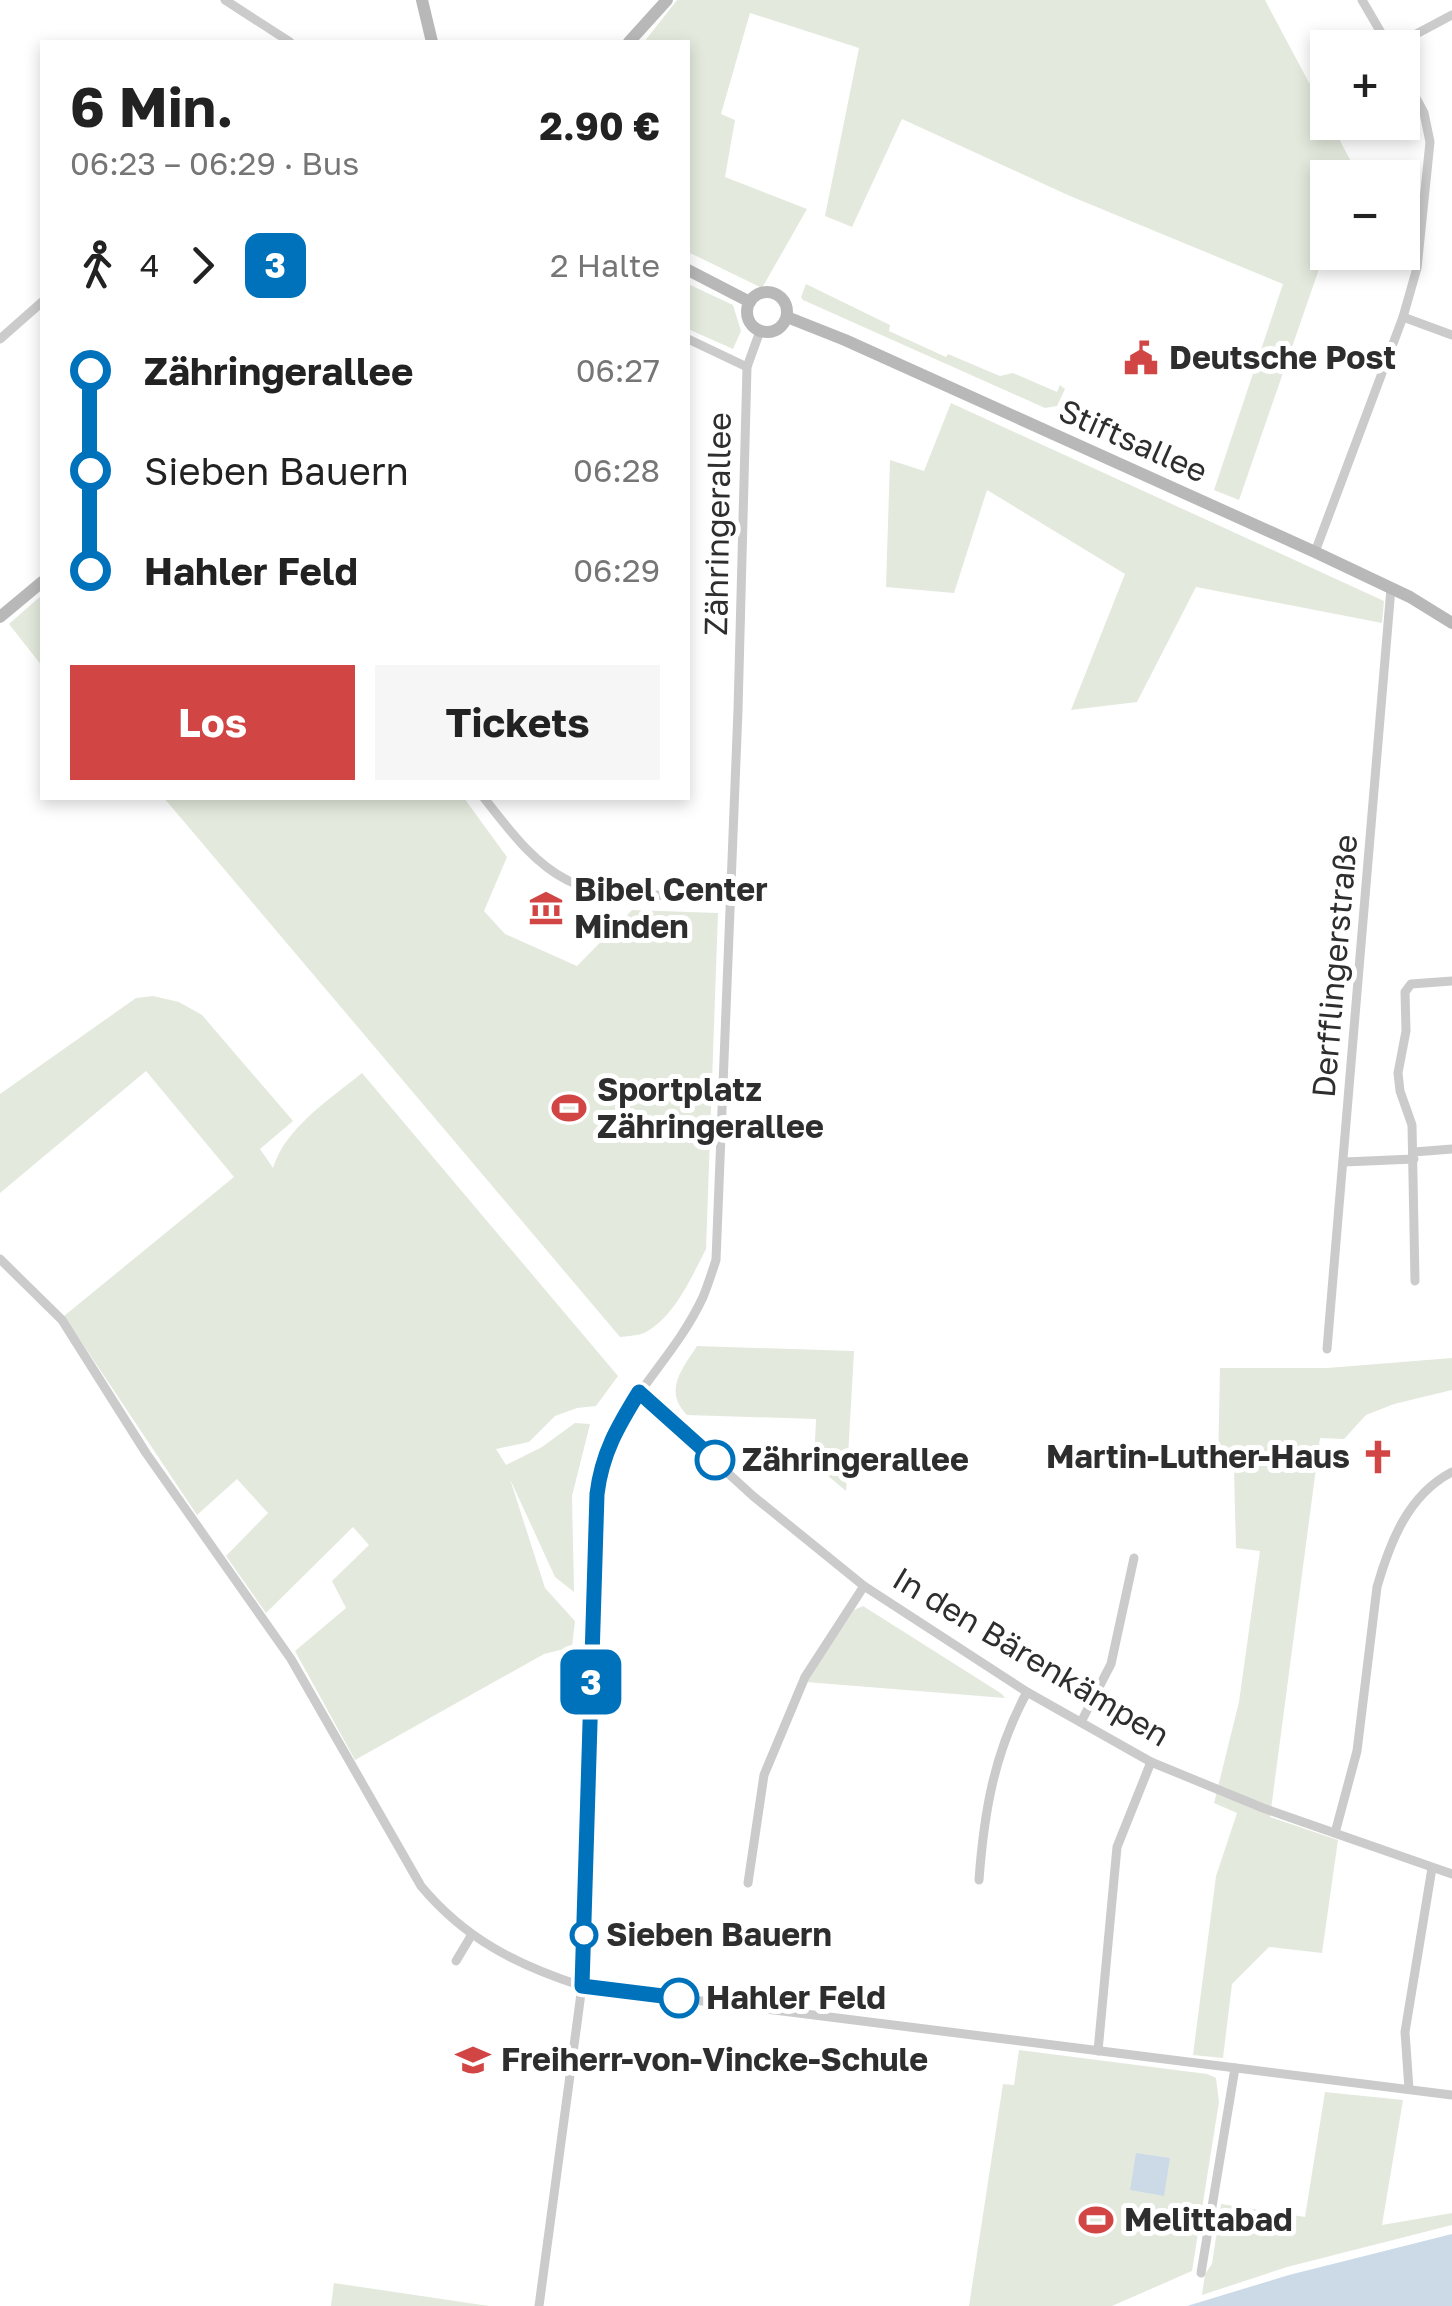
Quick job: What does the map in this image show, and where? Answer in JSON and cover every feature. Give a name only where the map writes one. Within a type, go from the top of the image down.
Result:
[{"type":"main road","points":[[422,0],[432,40]]},
{"type":"main road","points":[[631,40],[667,0]]},
{"type":"main road","points":[[690,271],[750,302]]},
{"type":"main road","points":[[759,294],[777,295],[786,304],[786,317],[776,330],[760,331],[748,318],[750,302],[759,294]]},
{"type":"main road","name":"Stiftsallee","points":[[786,317],[1315,552],[1452,623]]},
{"type":"main road","points":[[0,617],[40,584]]},
{"type":"street","points":[[225,0],[287,40]]},
{"type":"street","points":[[1362,0],[1380,30]]},
{"type":"street","points":[[1420,32],[1452,15]]},
{"type":"street","points":[[1315,552],[1403,318],[1421,246],[1430,142],[1420,106]]},
{"type":"street","points":[[0,339],[40,304]]},
{"type":"street","points":[[1403,318],[1452,335]]},
{"type":"street","name":"Zähringerallee","points":[[540,2306],[582,1986],[601,1464],[610,1440],[639,1392],[702,1299],[716,1260],[747,367],[760,331]]},
{"type":"street","points":[[690,340],[747,367]]},
{"type":"street","name":"Derfflingerstraße","points":[[1328,1348],[1390,588]]},
{"type":"street","points":[[486,800],[521,845],[568,880],[625,893],[731,896]]},
{"type":"street","points":[[1415,1281],[1414,1155],[1410,1116],[1398,1073],[1407,1021],[1406,992],[1411,984],[1452,981]]},
{"type":"street","points":[[1344,1162],[1452,1150]]},
{"type":"street","points":[[0,1258],[62,1320],[146,1453],[291,1659],[421,1886],[471,1936],[510,1960],[582,1986],[1452,2095]]},
{"type":"street","name":"In den Bärenkämpen","points":[[639,1392],[753,1496],[864,1586],[1027,1692],[1151,1762],[1452,1874]]},
{"type":"street","points":[[1335,1833],[1357,1751],[1384,1564],[1407,1510],[1452,1472]]},
{"type":"street","points":[[1081,1722],[1111,1664],[1134,1558]]},
{"type":"street","points":[[748,1884],[764,1774],[805,1678],[864,1586]]},
{"type":"street","points":[[979,1880],[984,1814],[992,1776],[1003,1740],[1027,1692]]},
{"type":"street","points":[[1098,2051],[1117,1847],[1151,1762]]},
{"type":"street","points":[[1409,2089],[1405,2032],[1432,1868]]},
{"type":"street","points":[[456,1960],[471,1936]]},
{"type":"street","points":[[1201,2273],[1235,2068]]},
{"type":"shaded area","points":[[677,0],[1265,0],[1310,84],[1310,140],[1340,140],[1350,160],[1310,160],[1310,270],[1319,270],[1239,500],[1214,490],[1283,284],[1070,196],[902,119],[852,227],[825,216],[859,48],[750,13],[721,114],[735,120],[725,177],[807,209],[762,288],[690,253],[690,40],[646,40]]},
{"type":"shaded area","points":[[806,284],[890,325],[889,331],[946,357],[948,354],[1000,376],[1013,373],[1057,392],[1060,385],[1065,389],[1057,406],[1045,408],[803,300]]},
{"type":"shaded area","points":[[690,285],[733,305],[741,331],[733,349],[690,330]]},
{"type":"shaded area","points":[[951,403],[1384,601],[1382,623],[1196,587],[1137,702],[1071,710],[1125,574],[987,490],[954,593],[886,587],[890,460],[924,471]]},
{"type":"shaded area","points":[[40,597],[40,663],[9,624]]},
{"type":"shaded area","name":"Sportplatz Zähringerallee","points":[[166,800],[465,800],[507,857],[484,911],[505,934],[577,966],[632,910],[718,913],[706,1249],[681,1296],[664,1318],[644,1333],[620,1337]]},
{"type":"shaded area","points":[[153,996],[179,1002],[202,1015],[293,1121],[260,1149],[273,1168],[298,1127],[362,1073],[618,1376],[596,1406],[555,1416],[529,1442],[496,1449],[506,1465],[542,1447],[575,1423],[590,1424],[572,1496],[574,1592],[555,1577],[510,1479],[545,1588],[575,1621],[572,1647],[544,1654],[355,1760],[295,1651],[346,1608],[332,1581],[369,1545],[353,1527],[266,1613],[226,1556],[268,1513],[237,1479],[197,1515],[64,1316],[234,1177],[146,1071],[0,1193],[0,1094],[136,998]]},
{"type":"shaded area","points":[[697,1346],[854,1351],[846,1491],[814,1464],[816,1419],[687,1415],[676,1397],[677,1380]]},
{"type":"shaded area","points":[[1452,1358],[1452,1390],[1366,1415],[1344,1439],[1320,1438],[1270,1817],[1338,1840],[1322,1953],[1269,1947],[1232,1984],[1223,2058],[1193,2055],[1216,1876],[1237,1813],[1214,1803],[1239,1702],[1260,1551],[1236,1548],[1234,1470],[1218,1468],[1220,1368],[1327,1368]]},
{"type":"shaded area","points":[[863,1606],[1005,1698],[806,1682],[854,1610]]},
{"type":"shaded area","name":"Melittabad","points":[[1019,2050],[1216,2078],[1219,2102],[1192,2271],[1112,2306],[969,2306],[1003,2084],[1014,2085]]},
{"type":"shaded area","points":[[1325,2092],[1403,2100],[1382,2225],[1452,2213],[1452,2225],[1287,2267],[1202,2295],[1205,2274],[1212,2264],[1221,2204],[1305,2217]]},
{"type":"shaded area","points":[[334,2283],[489,2306],[331,2306]]},
{"type":"water","points":[[1136,2153],[1170,2158],[1164,2196],[1130,2190]]},
{"type":"water","points":[[1452,2234],[1452,2306],[1187,2306],[1289,2275]]},
{"type":"bus line","name":"3","points":[[679,1998],[582,1986],[597,1494],[601,1464],[610,1440],[639,1392],[715,1460]]},
{"type":"place","name":"Deutsche Post","points":[[1141,358]]},
{"type":"place","name":"Bibel Center Minden","points":[[546,908]]},
{"type":"place","name":"Sportplatz Zähringerallee","points":[[569,1108]]},
{"type":"place","name":"Martin-Luther-Haus","points":[[1378,1457]]},
{"type":"place","name":"Zähringerallee","points":[[715,1460]]},
{"type":"place","name":"Sieben Bauern","points":[[584,1935]]},
{"type":"place","name":"Hahler Feld","points":[[679,1998]]},
{"type":"place","name":"Freiherr-von-Vincke-Schule","points":[[473,2060]]},
{"type":"place","name":"Melittabad","points":[[1096,2220]]}]
